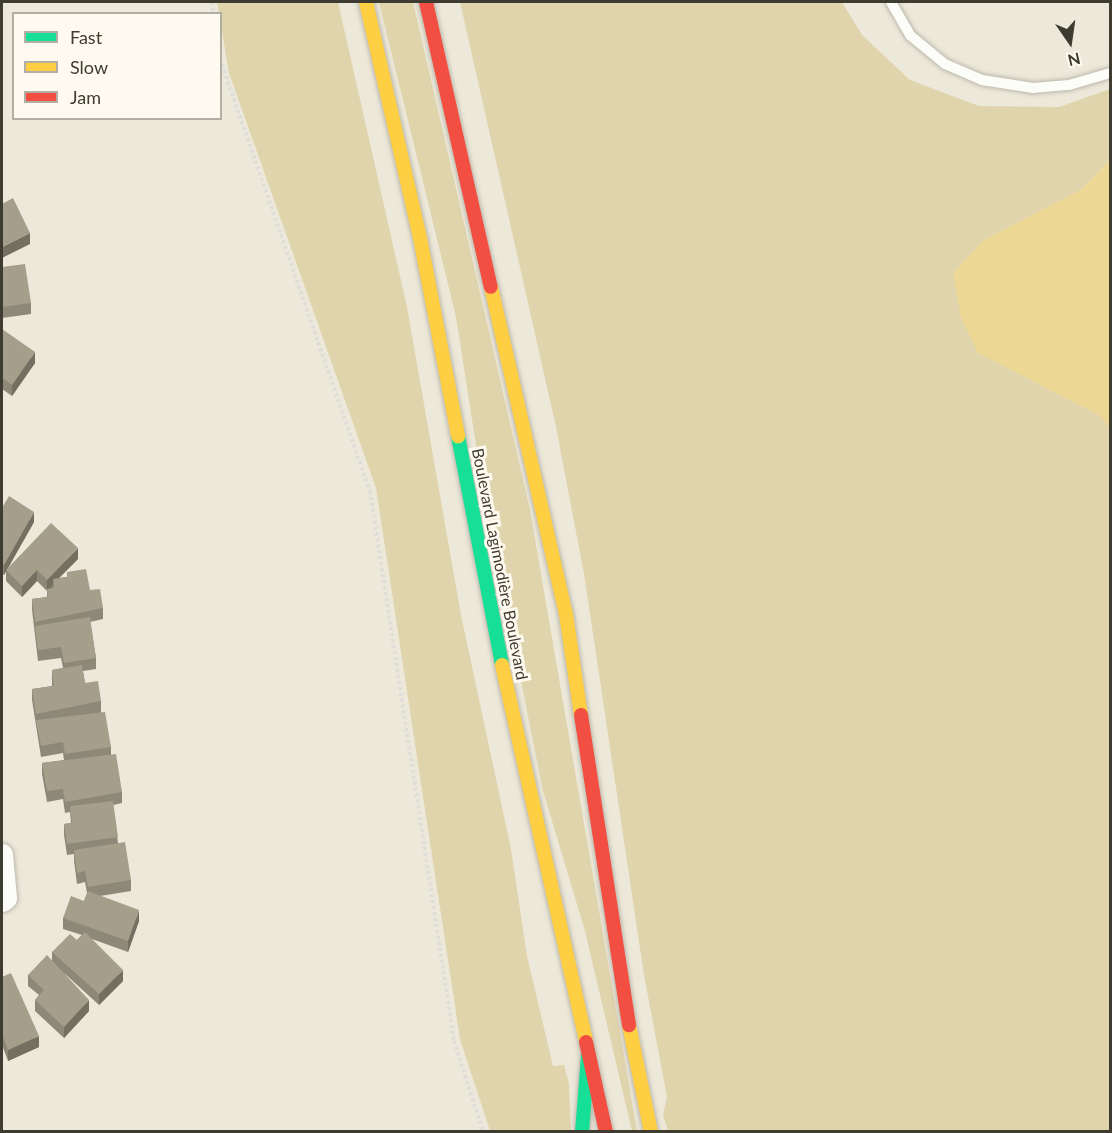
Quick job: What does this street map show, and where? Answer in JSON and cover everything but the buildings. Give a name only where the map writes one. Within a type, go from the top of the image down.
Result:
[{"type":"main road","name":"Boulevard Lagimodière Boulevard","points":[[366,2],[420,238],[504,676],[606,1131]]},
{"type":"main road","points":[[426,2],[561,591],[619,977],[651,1131]]},
{"type":"main road","points":[[582,1131],[588,1055]]},
{"type":"street","points":[[2,854],[6,898],[2,901]]},
{"type":"lane","points":[[891,2],[911,36],[945,64],[982,80],[1034,88],[1069,85],[1110,73]]},
{"type":"path","points":[[222,65],[370,491],[454,1041],[483,1131]]},
{"type":"shaded area","points":[[217,2],[338,2],[407,307],[461,615],[511,849],[527,956],[553,1066],[564,1065],[569,1084],[571,1131],[490,1131],[460,1039],[376,488],[229,73],[222,32],[222,12],[219,12]]},
{"type":"shaded area","points":[[379,2],[413,2],[530,510],[637,1131],[632,1131],[585,931],[543,791],[484,497],[456,317]]},
{"type":"shaded area","points":[[460,2],[842,2],[862,35],[910,80],[979,106],[1059,107],[1110,89],[1110,160],[1082,189],[984,240],[1110,428],[1110,1131],[668,1131],[663,1115],[667,1097],[644,975],[584,574],[556,427]]},
{"type":"shaded area","points":[[1110,160],[1110,428],[1099,415],[978,353],[961,318],[953,273],[984,240],[1082,189]]},
{"type":"traffic: fast","points":[[458,436],[502,665]]},
{"type":"traffic: fast","points":[[582,1132],[588,1055]]},
{"type":"traffic: slow","points":[[366,2],[420,238],[458,436]]},
{"type":"traffic: slow","points":[[491,287],[566,614],[581,715]]},
{"type":"traffic: slow","points":[[502,665],[586,1042]]},
{"type":"traffic: slow","points":[[629,1025],[651,1132]]},
{"type":"traffic: jam","points":[[426,2],[491,287]]},
{"type":"traffic: jam","points":[[581,715],[629,1025]]},
{"type":"traffic: jam","points":[[586,1042],[606,1132]]}]
